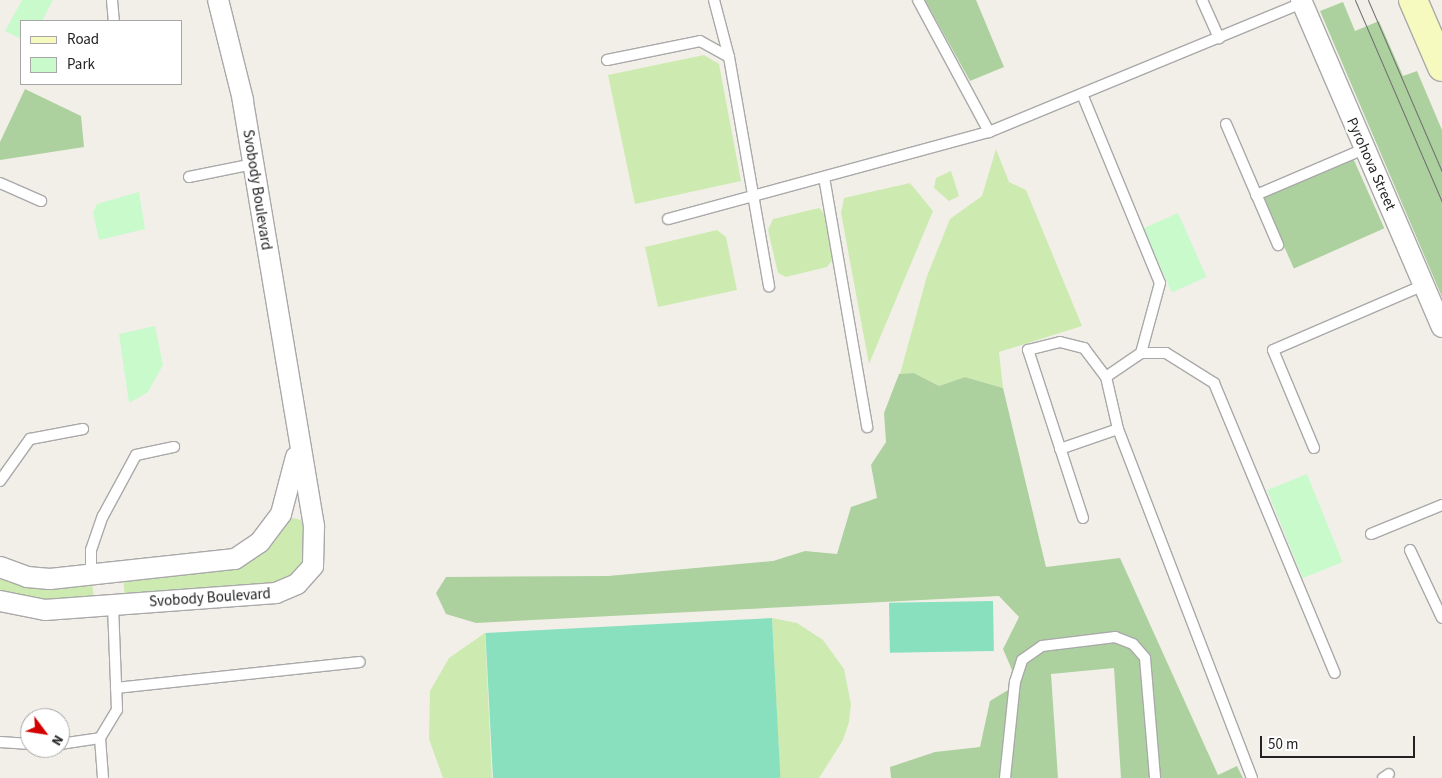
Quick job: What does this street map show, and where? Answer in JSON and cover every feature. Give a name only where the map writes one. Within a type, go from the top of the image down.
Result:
[{"type":"main road","points":[[1413,0],[1442,68]]},
{"type":"street","name":"Svobody Boulevard","points":[[0,601],[40,610],[276,594],[302,580],[313,566],[316,550],[253,164],[218,0]]},
{"type":"street","name":"Pyrohova Street","points":[[1301,2],[1442,327]]},
{"type":"street","name":"Svobody Boulevard","points":[[0,567],[36,579],[101,576],[224,562],[248,550],[270,532],[287,502],[298,440]]},
{"type":"street","points":[[101,576],[113,604]]},
{"type":"lane","points":[[112,0],[114,20]]},
{"type":"lane","points":[[714,0],[728,57],[770,287]]},
{"type":"lane","points":[[918,0],[989,132]]},
{"type":"lane","points":[[1202,0],[1219,38]]},
{"type":"lane","points":[[668,219],[989,132],[1219,38],[1301,2]]},
{"type":"lane","points":[[607,60],[700,41],[728,57]]},
{"type":"lane","points":[[1082,94],[1160,284],[1141,353]]},
{"type":"lane","points":[[1226,124],[1278,245]]},
{"type":"lane","points":[[1256,195],[1364,149]]},
{"type":"lane","points":[[189,176],[253,164]]},
{"type":"lane","points":[[824,177],[866,427]]},
{"type":"lane","points":[[0,183],[41,200]]},
{"type":"lane","points":[[1314,448],[1273,350],[1424,285]]},
{"type":"lane","points":[[1083,518],[1028,350],[1060,342],[1084,348],[1106,377],[1118,429],[1252,778]]},
{"type":"lane","points":[[1106,377],[1141,353],[1166,352],[1214,383],[1335,673]]},
{"type":"lane","points":[[0,481],[30,439],[83,429]]},
{"type":"lane","points":[[1060,449],[1118,429]]},
{"type":"lane","points":[[101,576],[91,550],[103,516],[136,455],[174,447]]},
{"type":"lane","points":[[1371,534],[1442,505]]},
{"type":"lane","points":[[1410,550],[1442,618]]},
{"type":"lane","points":[[100,778],[100,738],[116,710],[113,604]]},
{"type":"lane","points":[[1005,778],[1015,682],[1022,660],[1042,646],[1115,637],[1133,644],[1145,658],[1155,778]]},
{"type":"lane","points":[[116,688],[360,662]]},
{"type":"lane","points":[[70,742],[100,738]]},
{"type":"lane","points":[[0,742],[20,743]]},
{"type":"green space","points":[[22,0],[53,0],[43,20],[20,20],[20,38],[5,31]]},
{"type":"green space","points":[[925,0],[976,0],[1004,67],[970,81]]},
{"type":"green space","points":[[1343,2],[1355,31],[1379,21],[1403,76],[1417,71],[1442,130],[1442,297],[1320,11]]},
{"type":"green space","points":[[704,55],[719,64],[741,181],[635,204],[608,75]]},
{"type":"green space","points":[[25,89],[81,116],[84,147],[0,160],[0,142]]},
{"type":"green space","points":[[996,149],[1009,182],[1026,190],[1082,326],[999,352],[1003,388],[965,377],[939,386],[914,373],[900,374],[927,276],[950,219],[982,196]]},
{"type":"green space","points":[[1353,158],[1384,228],[1294,269],[1263,198]]},
{"type":"green space","points":[[951,171],[959,196],[949,201],[934,188],[936,178]]},
{"type":"green space","points":[[910,183],[933,211],[869,364],[841,213],[844,198]]},
{"type":"green space","points":[[139,192],[145,229],[99,240],[93,212],[97,204]]},
{"type":"green space","points":[[819,208],[826,215],[834,258],[827,267],[786,277],[778,273],[768,230],[773,219]]},
{"type":"green space","points":[[1178,213],[1206,277],[1172,292],[1143,228]]},
{"type":"green space","points":[[717,230],[726,237],[737,290],[658,307],[645,247]]},
{"type":"green space","points":[[155,326],[163,365],[148,392],[129,403],[119,334]]},
{"type":"green space","points":[[914,373],[939,386],[965,377],[1003,388],[1046,567],[1120,558],[1218,775],[1237,766],[1243,778],[1121,778],[1114,668],[1051,674],[1058,778],[891,778],[890,767],[935,752],[980,747],[990,701],[1008,690],[1012,670],[1003,649],[1019,617],[999,596],[476,623],[446,614],[436,593],[446,577],[608,576],[773,561],[805,551],[837,554],[851,507],[877,498],[871,465],[886,442],[884,413],[899,374]]},
{"type":"green space","points":[[1307,474],[1343,562],[1303,578],[1267,490]]},
{"type":"green space","points":[[293,518],[309,522],[302,580],[125,604],[123,574],[211,565]]},
{"type":"green space","points":[[0,567],[91,576],[95,606],[0,601]]},
{"type":"green space","points":[[993,601],[994,651],[890,653],[889,603]]},
{"type":"green space","points":[[772,618],[797,623],[823,640],[844,669],[851,704],[849,722],[843,740],[819,778],[780,778]]},
{"type":"green space","points":[[772,618],[780,778],[493,778],[485,633]]},
{"type":"green space","points":[[485,633],[492,778],[443,778],[429,739],[430,691],[449,658]]},
{"type":"tram line","points":[[1355,0],[1442,202]]},
{"type":"tram line","points":[[1368,0],[1442,172]]}]
